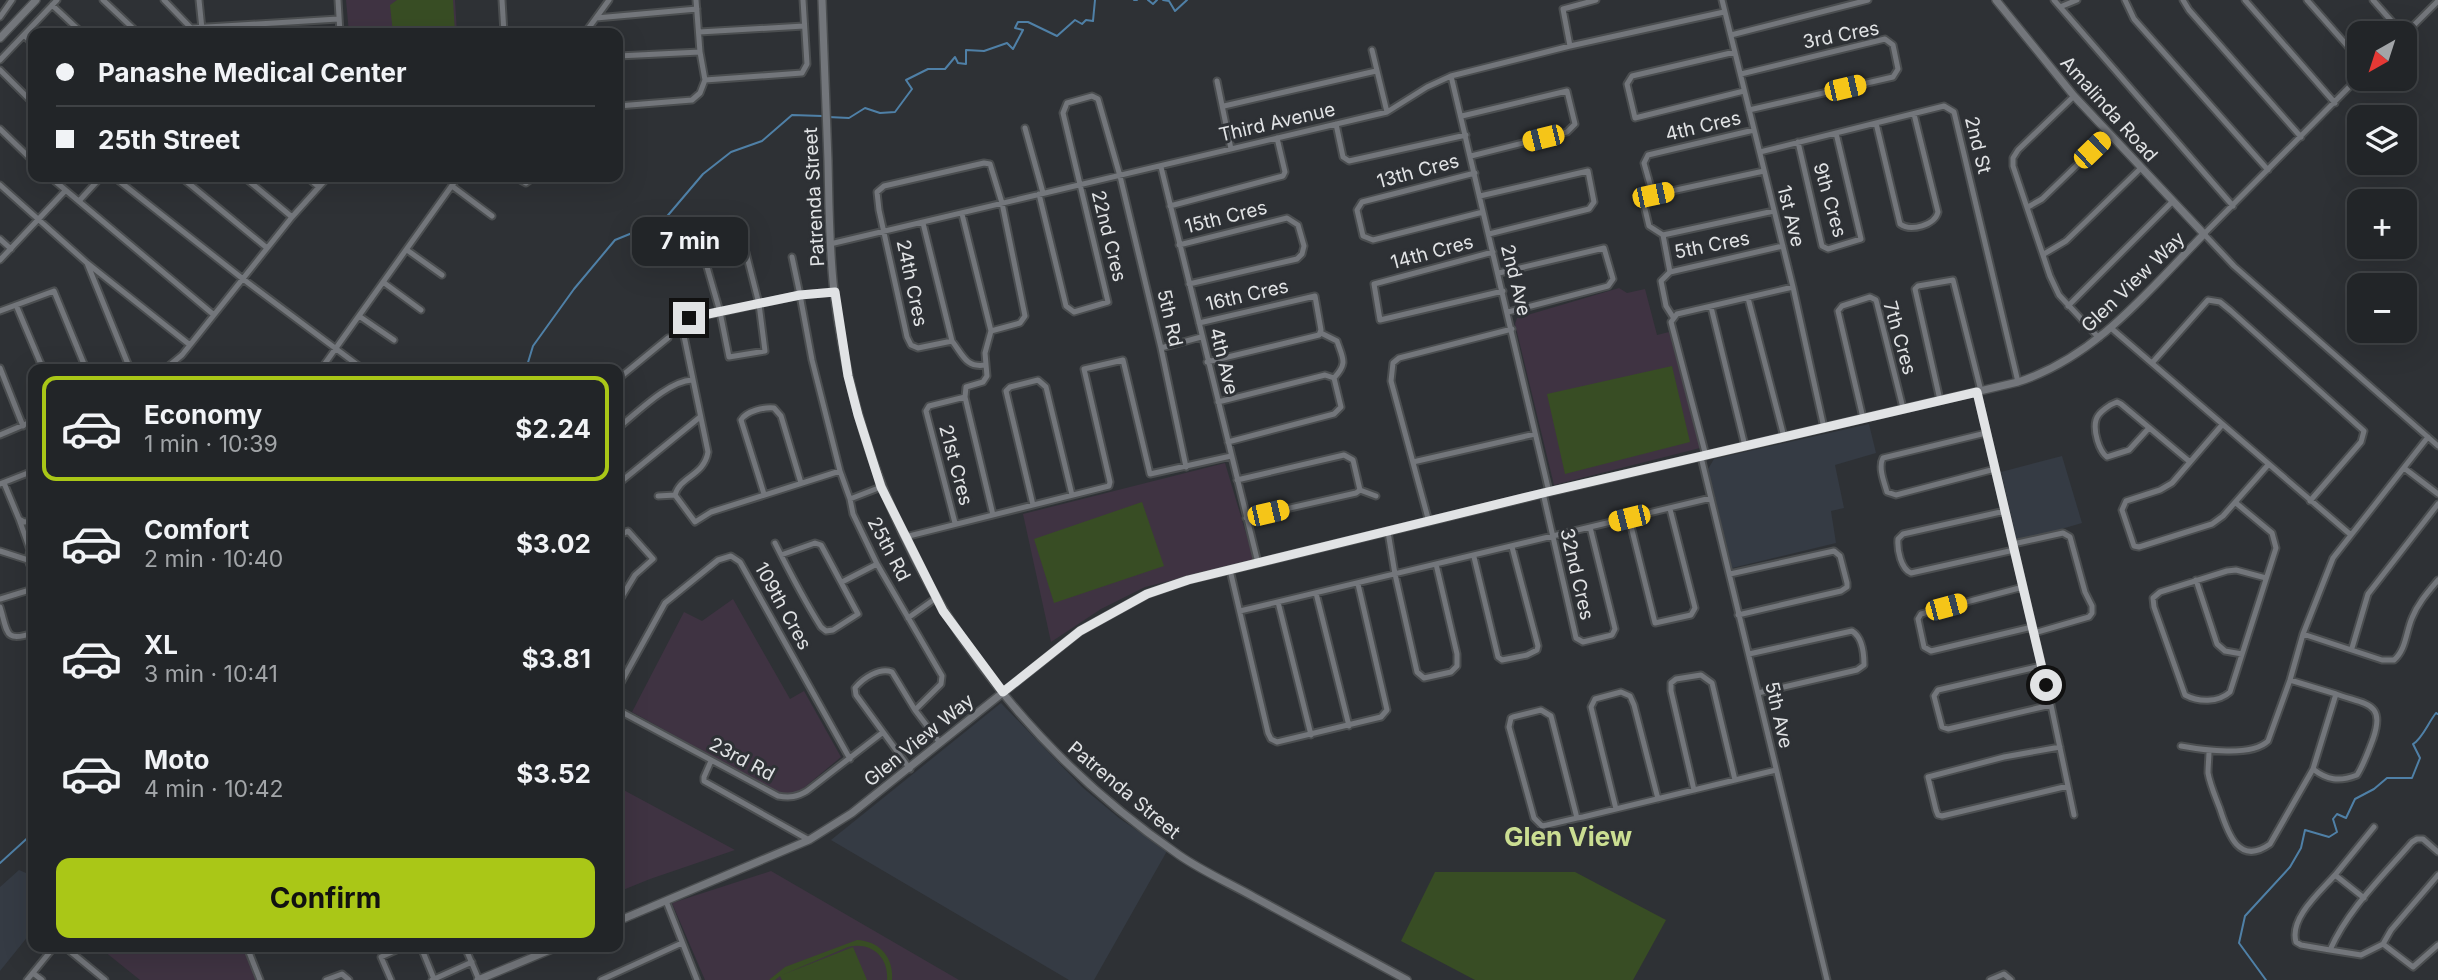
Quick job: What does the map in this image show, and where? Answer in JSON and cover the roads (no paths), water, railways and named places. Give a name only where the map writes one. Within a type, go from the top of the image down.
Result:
[{"type":"street","points":[[0,17],[12,0]]},
{"type":"street","points":[[0,38],[36,0]]},
{"type":"street","points":[[103,0],[133,28]]},
{"type":"street","points":[[163,0],[189,28]]},
{"type":"street","points":[[199,0],[202,28]]},
{"type":"street","points":[[338,0],[339,28]]},
{"type":"street","points":[[502,0],[504,28]]},
{"type":"street","points":[[589,28],[610,0]]},
{"type":"street","points":[[623,106],[692,100],[700,93],[705,80],[696,0]]},
{"type":"street","points":[[705,80],[802,73],[807,64],[803,0]]},
{"type":"street","name":"Patrenda Street","points":[[822,0],[831,244],[835,292],[851,389],[881,487],[936,598],[951,623],[1044,742],[1075,774],[1111,804],[1181,856],[1407,980]]},
{"type":"street","points":[[1570,46],[1563,9],[1596,0]]},
{"type":"street","name":"1st Ave","points":[[1722,0],[1793,287],[1824,428]]},
{"type":"street","points":[[1731,35],[1868,0]]},
{"type":"street","name":"Amalinda Road","points":[[1996,0],[2074,96],[2204,234]]},
{"type":"street","points":[[2054,0],[2233,206]]},
{"type":"street","points":[[2060,7],[2077,0]]},
{"type":"street","points":[[2126,0],[2134,19],[2268,170]]},
{"type":"street","points":[[2183,0],[2301,137]]},
{"type":"street","points":[[2245,0],[2335,103]]},
{"type":"street","points":[[2307,0],[2347,45]]},
{"type":"street","points":[[2372,0],[2391,21]]},
{"type":"street","points":[[2416,21],[2437,1]]},
{"type":"street","points":[[31,28],[55,2],[78,28]]},
{"type":"street","points":[[596,18],[697,9]]},
{"type":"street","name":"Third Avenue","points":[[831,244],[1387,112],[1427,87],[1451,76],[1724,12]]},
{"type":"street","points":[[216,28],[338,19]]},
{"type":"street","points":[[699,32],[804,26]]},
{"type":"street","points":[[0,60],[28,31]]},
{"type":"street","points":[[24,35],[28,39]]},
{"type":"street","name":"3rd Cres","points":[[1741,74],[1885,39],[1893,45],[1898,69],[1893,77],[1749,110]]},
{"type":"street","points":[[1372,50],[1387,112]]},
{"type":"street","points":[[623,56],[700,51]]},
{"type":"street","points":[[1735,52],[1632,76],[1627,84],[1635,118],[1744,91]]},
{"type":"street","points":[[0,70],[28,98]]},
{"type":"street","points":[[1224,106],[1376,71]]},
{"type":"street","name":"2nd Ave","points":[[1451,76],[1512,329],[1546,492]]},
{"type":"street","points":[[1217,81],[1231,149]]},
{"type":"street","points":[[2347,90],[2204,234],[2234,266],[2438,446]]},
{"type":"street","points":[[1462,116],[1567,91],[1575,124],[1567,132],[1471,156]]},
{"type":"street","name":"5th Rd","points":[[1080,185],[1063,113],[1067,103],[1092,96],[1098,99],[1101,106],[1120,176],[1186,467]]},
{"type":"street","points":[[2074,96],[2018,150],[2013,158],[2013,166],[2054,286],[2068,306],[2099,338]]},
{"type":"street","name":"2nd St","points":[[1760,152],[1944,106],[1954,112],[2018,382]]},
{"type":"street","points":[[1876,123],[1900,224],[1908,228],[1932,222],[1938,212],[1914,114]]},
{"type":"street","points":[[1336,124],[1343,157],[1347,161],[1466,135]]},
{"type":"street","points":[[1025,128],[1041,194]]},
{"type":"street","points":[[0,129],[28,156]]},
{"type":"street","name":"4th Cres","points":[[1653,195],[1644,163],[1648,155],[1754,131]]},
{"type":"street","name":"9th Cres","points":[[1798,142],[1822,246],[1828,249],[1861,239],[1836,133]]},
{"type":"street","points":[[2028,207],[2042,199],[2109,134]]},
{"type":"street","points":[[1170,206],[1283,176],[1285,172],[1278,138]]},
{"type":"street","name":"24th Cres","points":[[923,223],[952,341],[918,348],[909,342],[877,192],[884,186],[987,163],[993,167],[1002,203]]},
{"type":"street","name":"4th Ave","points":[[1161,167],[1258,563]]},
{"type":"street","points":[[2044,254],[2066,241],[2141,168]]},
{"type":"street","points":[[1480,196],[1588,171],[1594,202],[1589,209],[1489,234]]},
{"type":"street","points":[[1663,236],[1649,226],[1644,205],[1653,195],[1764,171]]},
{"type":"street","name":"13th Cres","points":[[1475,173],[1362,202],[1357,210],[1363,236],[1373,240],[1483,212]]},
{"type":"street","points":[[55,182],[214,315]]},
{"type":"street","points":[[79,201],[97,182]]},
{"type":"street","points":[[120,182],[357,364]]},
{"type":"street","points":[[187,182],[267,248]]},
{"type":"street","points":[[250,182],[292,217]]},
{"type":"street","points":[[313,182],[319,187]]},
{"type":"street","points":[[174,364],[292,217],[324,182]]},
{"type":"street","points":[[324,364],[455,182]]},
{"type":"street","points":[[0,185],[87,263],[190,345]]},
{"type":"street","name":"22nd Cres","points":[[1041,194],[1066,306],[1074,312],[1108,302],[1080,185]]},
{"type":"street","points":[[452,186],[492,216]]},
{"type":"street","points":[[0,260],[65,191]]},
{"type":"street","points":[[2068,306],[2174,201]]},
{"type":"street","points":[[991,331],[1020,323],[1026,316],[1002,203]]},
{"type":"street","name":"5th Cres","points":[[1774,211],[1663,236],[1670,272],[1783,246]]},
{"type":"street","points":[[962,214],[991,331],[985,353],[986,379],[981,383],[967,385],[964,389],[965,397]]},
{"type":"street","name":"15th Cres","points":[[1180,245],[1287,218],[1298,225],[1304,246],[1297,259],[1189,284]]},
{"type":"street","name":"Glen View Way","points":[[623,919],[809,840],[852,813],[1080,631],[1147,594],[1188,580],[1546,492],[1704,457],[2040,375],[2065,363],[2111,328],[2204,234]]},
{"type":"street","points":[[701,246],[720,312],[729,357],[765,351],[759,304],[742,237]]},
{"type":"street","points":[[0,239],[11,249]]},
{"type":"street","points":[[1499,273],[1604,248],[1613,279],[1608,286],[1508,312]]},
{"type":"street","points":[[407,250],[442,275]]},
{"type":"street","name":"14th Cres","points":[[1493,252],[1374,284],[1380,320],[1503,291]]},
{"type":"street","name":"25th Rd","points":[[792,257],[812,360],[854,517],[877,564],[943,678],[941,684],[915,709]]},
{"type":"street","points":[[87,263],[128,364]]},
{"type":"street","name":"5th Ave","points":[[1670,272],[1661,281],[1666,306],[1672,320],[1738,615],[1827,980]]},
{"type":"street","points":[[1940,400],[1915,289],[1918,286],[1952,280],[2074,815]]},
{"type":"street","points":[[383,282],[421,310]]},
{"type":"street","points":[[1672,320],[1677,314],[1793,287]]},
{"type":"street","points":[[0,311],[54,290],[84,364]]},
{"type":"street","points":[[835,292],[800,295],[689,318],[682,326],[708,452],[698,472],[676,489],[675,495],[695,522],[705,514],[840,471]]},
{"type":"street","name":"16th Cres","points":[[1199,323],[1315,296],[1321,333]]},
{"type":"street","points":[[1748,298],[1784,438]]},
{"type":"street","name":"7th Cres","points":[[1863,418],[1839,311],[1842,306],[1870,298],[1876,300],[1903,408]]},
{"type":"street","points":[[2152,363],[2208,300],[2220,302],[2231,311],[2364,432],[2361,442],[2310,501]]},
{"type":"street","points":[[16,305],[41,364]]},
{"type":"street","points":[[1711,307],[1745,446]]},
{"type":"street","points":[[359,316],[394,340]]},
{"type":"street","points":[[2111,328],[2351,535]]},
{"type":"street","points":[[1429,522],[1391,381],[1390,370],[1393,363],[1399,358],[1512,329]]},
{"type":"street","points":[[1207,362],[1321,333],[1338,341],[1344,364],[1334,378]]},
{"type":"street","points":[[1161,348],[1201,337]]},
{"type":"street","points":[[623,375],[668,338]]},
{"type":"street","points":[[952,341],[970,364],[985,365]]},
{"type":"street","points":[[905,537],[1108,487],[1110,482],[1084,369],[1123,360],[1149,471],[1154,474],[1231,456]]},
{"type":"street","points":[[0,368],[23,426]]},
{"type":"street","points":[[1218,402],[1325,375],[1334,378]]},
{"type":"street","points":[[1228,442],[1339,412],[1341,407],[1334,378]]},
{"type":"street","points":[[623,424],[671,386],[682,380],[692,380]]},
{"type":"street","points":[[1033,505],[1006,391],[1010,387],[1038,380],[1046,387],[1072,495]]},
{"type":"street","name":"21st Cres","points":[[956,523],[926,411],[929,406],[965,397],[993,515]]},
{"type":"street","points":[[2149,428],[2129,450],[2108,457],[2102,453],[2095,421],[2098,415],[2117,402],[2149,428],[2190,462]]},
{"type":"street","points":[[764,494],[741,420],[746,415],[768,407],[779,412],[802,483]]},
{"type":"street","points":[[623,480],[700,417]]},
{"type":"street","points":[[0,435],[28,424]]},
{"type":"street","points":[[2222,425],[2167,488],[2126,501],[2123,505],[2122,510],[2134,546],[2139,547],[2212,524],[2236,503],[2268,465]]},
{"type":"street","points":[[1986,433],[1884,458],[1881,465],[1886,488],[1888,492],[1896,495],[1995,468]]},
{"type":"street","points":[[1413,462],[1535,434]]},
{"type":"street","points":[[2181,746],[2209,751],[2262,747],[2268,741],[2290,680],[2302,634],[2328,569],[2351,535],[2428,437]]},
{"type":"street","points":[[1237,480],[1344,455],[1353,460],[1360,490]]},
{"type":"street","points":[[2404,468],[2438,494]]},
{"type":"street","points":[[28,473],[2,484],[28,544]]},
{"type":"street","points":[[850,499],[881,487]]},
{"type":"street","points":[[1360,490],[1377,496]]},
{"type":"street","points":[[1246,518],[1360,490]]},
{"type":"street","name":"32nd Cres","points":[[1546,492],[1552,537],[1576,638],[1583,642],[1612,635],[1615,629],[1590,527]]},
{"type":"street","points":[[658,496],[675,495]]},
{"type":"street","points":[[1240,611],[1711,498]]},
{"type":"street","points":[[2236,503],[2272,533],[2276,548],[2232,688],[2220,699],[2189,697],[2182,692],[2153,601],[2160,593],[2236,570],[2266,578]]},
{"type":"street","points":[[2351,648],[2368,594],[2438,504]]},
{"type":"street","points":[[1629,518],[1656,623],[1691,615],[1695,608],[1670,509]]},
{"type":"street","points":[[2005,511],[1903,534],[1898,539],[1898,546],[1904,568],[1911,573],[2063,533],[2070,537],[2092,613],[2089,617],[1931,651],[1924,647],[1918,619],[1921,614],[2023,587]]},
{"type":"street","points":[[19,519],[28,522]]},
{"type":"street","points":[[623,532],[628,531],[653,559],[635,575],[623,595]]},
{"type":"street","points":[[1388,532],[1418,672],[1424,678],[1451,672],[1457,666],[1457,654],[1436,564]]},
{"type":"street","points":[[775,543],[781,555],[820,625],[826,631],[833,630],[858,614],[824,548],[818,543],[781,555]]},
{"type":"street","points":[[1474,556],[1498,657],[1502,660],[1527,654],[1537,650],[1538,646],[1512,547]]},
{"type":"street","points":[[0,551],[28,560]]},
{"type":"street","points":[[1730,574],[1834,551],[1840,556],[1847,583],[1847,587],[1841,591],[1738,615]]},
{"type":"street","name":"109th Cres","points":[[623,679],[665,603],[718,560],[731,556],[740,562],[850,759]]},
{"type":"street","points":[[842,582],[877,564]]},
{"type":"street","points":[[1230,570],[1271,739],[1281,742],[1381,717],[1387,710],[1358,584]]},
{"type":"street","points":[[2196,580],[2217,644],[2225,651],[2242,654]]},
{"type":"street","points":[[2302,634],[2382,660],[2394,660],[2401,654],[2410,621],[2419,603],[2438,580]]},
{"type":"street","points":[[0,599],[28,591]]},
{"type":"street","points":[[1316,593],[1349,726]]},
{"type":"street","points":[[908,618],[936,598]]},
{"type":"street","points":[[1278,602],[1311,735]]},
{"type":"street","points":[[0,607],[12,638],[28,635]]},
{"type":"street","points":[[1749,654],[1853,631],[1858,635],[1864,658],[1864,665],[1857,670],[1758,693]]},
{"type":"street","points":[[2041,666],[1938,690],[1934,696],[1938,714],[1942,727],[1948,729],[2051,705]]},
{"type":"street","points":[[909,769],[856,695],[855,688],[860,682],[881,670],[888,670],[940,743]]},
{"type":"street","points":[[1695,790],[1671,691],[1671,683],[1676,679],[1701,675],[1706,676],[1712,683],[1735,780]]},
{"type":"street","points":[[2290,680],[2369,706],[2379,720],[2363,766],[2357,775],[2334,780],[2323,777],[2313,769]]},
{"type":"street","points":[[1616,809],[1591,707],[1595,699],[1621,692],[1630,696],[1634,705],[1658,799]]},
{"type":"street","points":[[2209,751],[2208,773],[2229,835],[2237,846],[2247,852],[2260,851],[2270,844],[2313,769],[2336,694]]},
{"type":"street","points":[[1577,818],[1551,716],[1541,710],[1513,716],[1509,727],[1537,823],[1546,825],[1577,818],[1616,809],[1658,799],[1776,770]]},
{"type":"street","name":"23rd Rd","points":[[623,713],[778,796],[793,798],[807,791],[882,733]]},
{"type":"street","points":[[2060,747],[1928,777],[1936,810],[1938,815],[1942,816],[2068,786]]},
{"type":"street","points":[[711,761],[704,781],[809,840]]},
{"type":"street","points":[[2375,827],[2301,916],[2294,936],[2296,942],[2361,955],[2383,944],[2390,930],[2438,875]]},
{"type":"street","points":[[2330,950],[2337,933],[2412,842],[2424,839],[2438,852]]},
{"type":"street","points":[[2335,875],[2364,898]]},
{"type":"street","points":[[667,901],[697,980]]},
{"type":"street","points":[[601,980],[682,943]]},
{"type":"street","points":[[2383,944],[2413,967],[2438,945]]},
{"type":"street","points":[[27,980],[50,952]]},
{"type":"street","points":[[71,952],[105,980]]},
{"type":"street","points":[[249,952],[260,980]]},
{"type":"street","points":[[391,980],[381,957],[392,952]]},
{"type":"street","points":[[423,952],[433,980],[472,962]]},
{"type":"street","points":[[468,952],[478,980],[545,952]]},
{"type":"street","points":[[33,973],[42,980]]},
{"type":"street","points":[[326,980],[342,974],[349,980]]},
{"type":"street","points":[[1990,980],[2004,974],[2011,980]]},
{"type":"waterway","points":[[828,117],[849,118],[865,108],[880,113],[895,112],[912,89],[906,80],[928,69],[945,69],[955,57],[958,63],[966,64],[966,50],[984,51],[1007,43],[1013,49],[1023,30],[1015,28],[1018,22],[1028,22],[1057,36],[1075,20],[1082,24],[1086,20],[1093,21],[1095,0]]},
{"type":"waterway","points":[[1148,0],[1153,4],[1157,0]]},
{"type":"waterway","points":[[1163,0],[1169,1],[1175,11],[1187,0]]},
{"type":"waterway","points":[[528,364],[533,346],[574,289],[615,240],[642,229],[658,227],[703,174],[731,152],[762,141],[792,115],[822,116]]},
{"type":"waterway","points":[[2266,980],[2239,943],[2245,916],[2290,867],[2301,848],[2305,830],[2329,837],[2337,832],[2333,819],[2337,814],[2346,818],[2355,799],[2387,778],[2412,778],[2420,758],[2413,744],[2436,713],[2438,714]]},
{"type":"waterway","points":[[0,863],[28,838]]},
{"type":"district","name":"Glen View","points":[[1568,836]]}]
